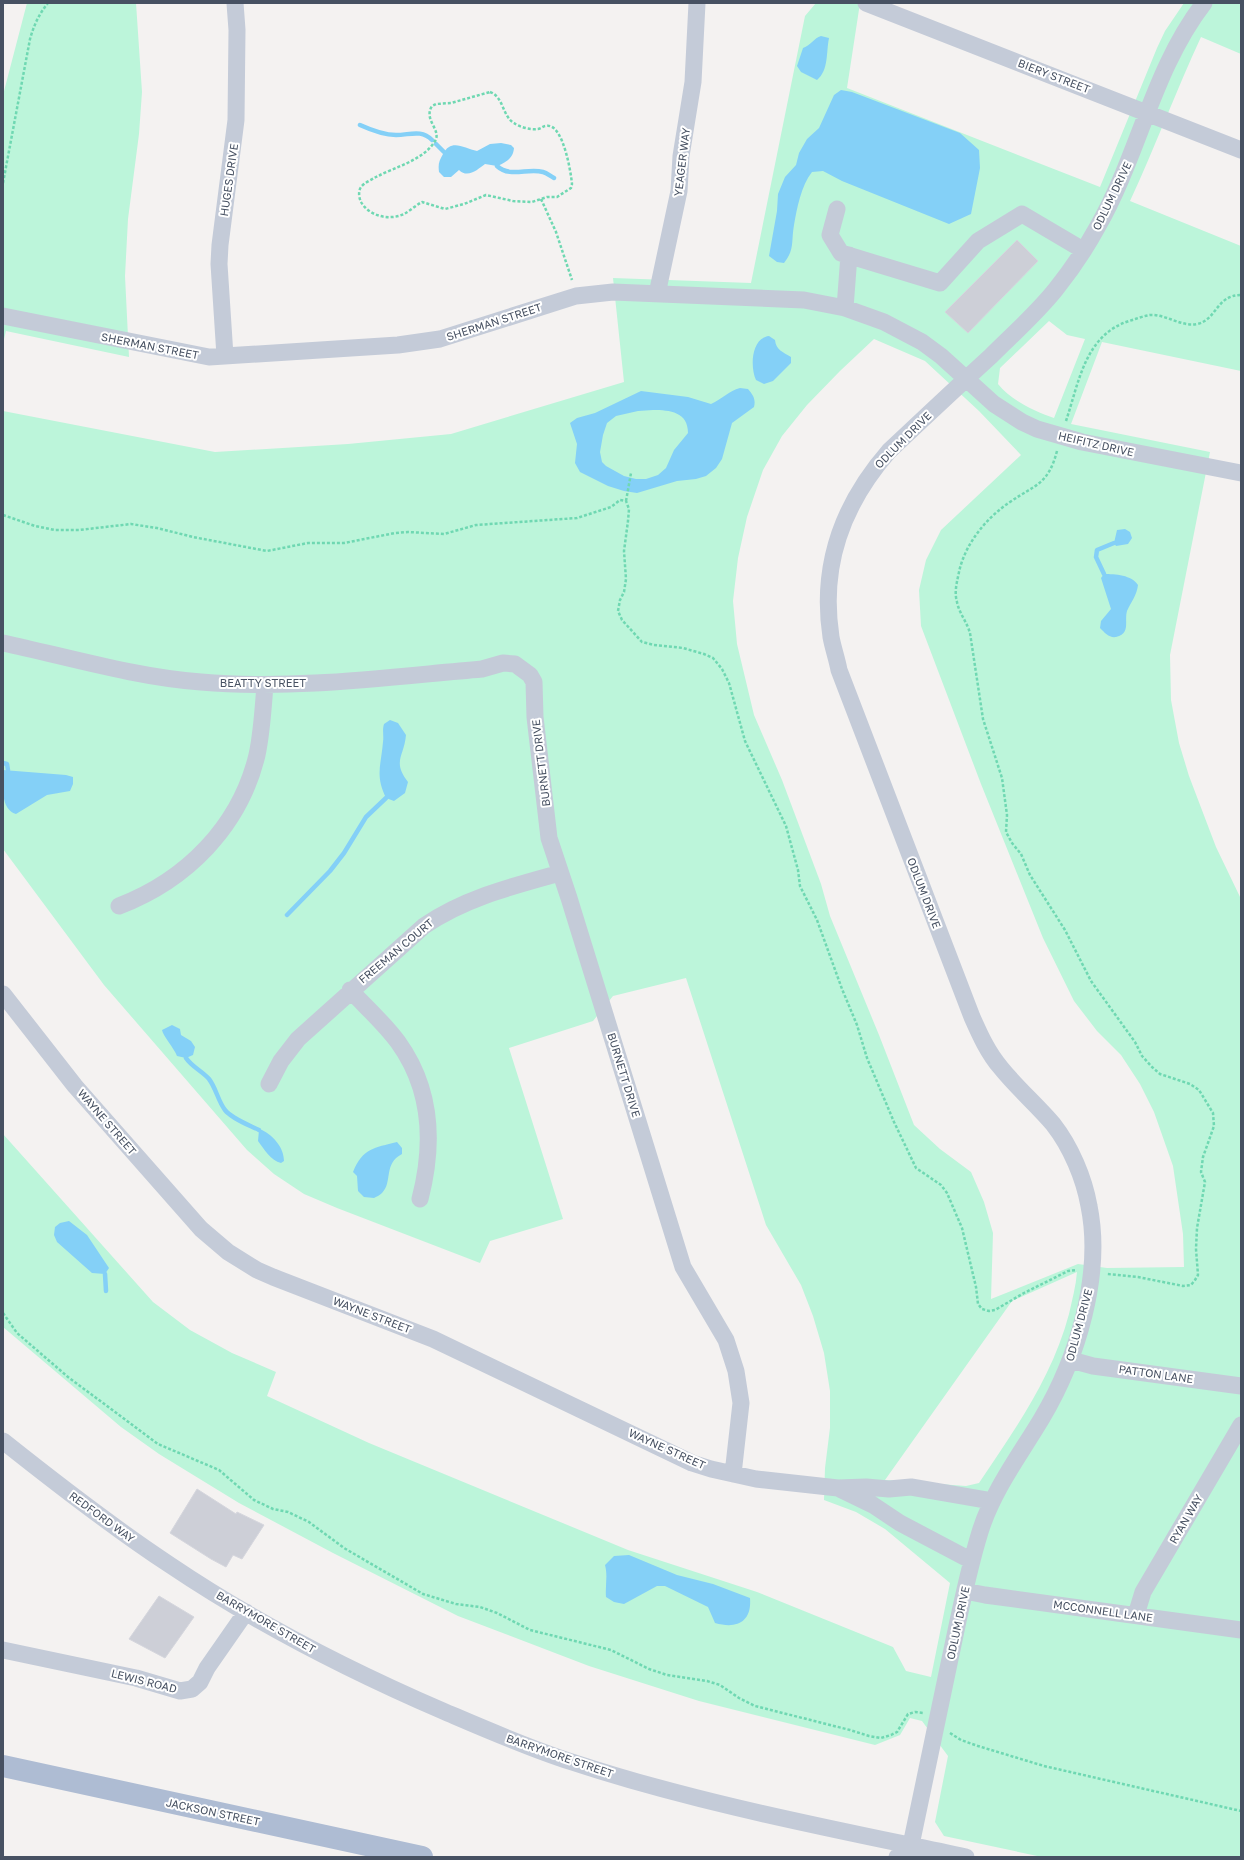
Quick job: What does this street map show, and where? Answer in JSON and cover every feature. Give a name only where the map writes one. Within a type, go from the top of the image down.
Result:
[{"type":"main road","name":"JACKSON STREET","points":[[3,1766],[422,1857]]},
{"type":"street","name":"HUGES DRIVE","points":[[225,356],[219,264],[220,245],[236,120],[238,30],[235,3]]},
{"type":"street","name":"YEAGER WAY","points":[[657,294],[679,191],[681,156],[693,82],[697,3]]},
{"type":"street","name":"BIERY STREET","points":[[866,3],[1241,150]]},
{"type":"street","name":"ODLUM DRIVE","points":[[914,1851],[937,1723],[965,1591],[980,1531],[992,1501],[1062,1382],[1071,1360],[1086,1307],[1091,1271],[1092,1228],[1089,1206],[1080,1175],[1067,1145],[1054,1125],[1000,1067],[983,1041],[972,1017],[840,670],[831,638],[828,606],[830,572],[837,537],[849,507],[863,484],[890,451],[1026,322],[1056,289],[1083,250],[1116,192],[1128,166],[1147,113],[1173,51],[1188,23],[1204,3]]},
{"type":"street","points":[[837,209],[830,235],[841,253],[940,282],[978,241],[1022,214],[1083,250]]},
{"type":"street","points":[[846,308],[849,255]]},
{"type":"street","name":"SHERMAN STREET","points":[[3,316],[194,355],[225,356],[398,344],[440,339],[576,296],[613,292],[804,300],[846,308],[884,322],[905,332],[941,356],[966,379]]},
{"type":"street","name":"HEIFITZ DRIVE","points":[[966,379],[981,394],[1009,414],[1037,429],[1062,437],[1241,473]]},
{"type":"street","name":"BEATTY STREET","points":[[3,643],[158,677],[201,682],[265,686],[482,669],[503,663],[515,664],[524,669]]},
{"type":"street","name":"BURNETT DRIVE","points":[[524,669],[534,682],[535,717],[549,838],[569,898],[683,1267],[726,1340],[736,1371],[741,1403],[733,1474]]},
{"type":"street","points":[[119,906],[141,898],[183,871],[201,855],[220,834],[235,810],[247,784],[257,755],[265,686]]},
{"type":"street","name":"FREEMAN COURT","points":[[269,1084],[281,1060],[298,1039],[350,990],[409,938],[440,915],[473,899],[560,873]]},
{"type":"street","points":[[350,990],[386,1027],[408,1056],[423,1093],[429,1130],[429,1148],[427,1174],[420,1199]]},
{"type":"street","name":"WAYNE STREET","points":[[3,994],[80,1092],[201,1229],[228,1252],[257,1270],[440,1342],[692,1463],[733,1474],[838,1488],[911,1488],[992,1501]]},
{"type":"street","name":"PATTON LANE","points":[[1071,1360],[1093,1366],[1241,1386]]},
{"type":"street","name":"RYAN WAY","points":[[1136,1615],[1143,1592],[1241,1425]]},
{"type":"street","name":"REDFORD WAY","points":[[3,1441],[78,1500],[170,1566],[205,1587]]},
{"type":"street","name":"WAYNE STREET","points":[[838,1488],[873,1505],[900,1524],[972,1561]]},
{"type":"street","name":"BARRYMORE STREET","points":[[205,1587],[313,1650],[387,1687],[482,1728],[570,1762],[676,1793],[914,1851],[966,1857]]},
{"type":"street","name":"MCCONNELL LANE","points":[[965,1591],[1241,1630]]},
{"type":"street","name":"LEWIS ROAD","points":[[3,1650],[136,1678],[180,1691],[192,1689],[200,1682],[207,1668],[246,1612]]},
{"type":"street","points":[[897,1857],[914,1851]]},
{"type":"path","points":[[3,183],[30,39],[34,24],[48,3]]},
{"type":"path","points":[[490,92],[494,94],[502,103],[509,118],[515,124],[533,129],[550,126],[560,136],[566,151],[572,184],[565,193],[557,197],[541,199],[532,202],[521,202],[486,195],[464,204],[445,209],[422,202],[399,216],[384,216],[370,212],[360,200],[359,193],[362,186],[369,181],[426,151],[437,136],[430,121],[429,114],[432,106],[436,104],[451,104],[490,92]]},
{"type":"path","points":[[541,199],[563,252],[576,296]]},
{"type":"path","points":[[631,473],[626,496],[629,509],[624,551],[626,579],[624,592],[620,600],[618,611],[622,620],[642,642],[654,645],[683,648],[713,658],[722,669],[730,683],[745,741],[786,826],[798,870],[800,886],[817,920],[842,990],[857,1025],[867,1058],[894,1122],[916,1168],[941,1185],[947,1193],[962,1228],[976,1287],[978,1304],[982,1309],[989,1311],[995,1310],[1024,1293],[1068,1271],[1078,1270],[1138,1277],[1183,1286],[1191,1285],[1198,1275],[1196,1249],[1197,1228],[1205,1182],[1201,1172],[1203,1157],[1214,1126],[1213,1113],[1199,1090],[1190,1084],[1160,1074],[1142,1056],[1135,1042],[1091,981],[1064,930],[1030,875],[1021,854],[1012,843],[1006,832],[1006,810],[1002,778],[983,719],[970,633],[967,623],[956,602],[956,590],[963,558],[975,538],[997,512],[1009,502],[1040,485],[1052,468],[1087,358],[1104,334],[1124,322],[1149,315],[1190,325],[1199,324],[1207,320],[1224,300],[1232,296],[1241,295]]},
{"type":"path","points":[[3,515],[35,526],[55,530],[79,530],[131,524],[157,528],[267,552],[308,543],[344,543],[395,533],[408,532],[444,534],[476,525],[577,518],[611,507],[620,500],[626,501]]},
{"type":"path","points":[[3,1313],[17,1333],[68,1377],[158,1444],[219,1470],[254,1500],[274,1509],[288,1512],[309,1522],[344,1548],[423,1594],[456,1604],[480,1607],[496,1613],[530,1630],[600,1647],[667,1675],[707,1681],[720,1685],[739,1698],[755,1706],[881,1738],[897,1732],[908,1714],[915,1712],[924,1713],[961,1740],[1038,1764],[1241,1811]]},
{"type":"green space","points":[[27,3],[136,3],[142,92],[139,134],[128,219],[125,276],[129,357],[6,331],[3,343],[3,95]]},
{"type":"green space","points":[[816,3],[860,3],[847,88],[1100,187],[1157,48],[1165,31],[1184,3],[1241,3],[1241,54],[1201,37],[1130,201],[1241,246],[1241,371],[1102,342],[1071,424],[1210,452],[1170,655],[1171,700],[1179,743],[1189,776],[1216,847],[1241,899],[1241,1857],[1042,1857],[944,1836],[935,1822],[948,1756],[922,1721],[910,1718],[900,1735],[875,1745],[699,1701],[589,1666],[458,1616],[333,1553],[239,1503],[159,1454],[121,1427],[3,1327],[3,1134],[153,1302],[190,1330],[232,1353],[276,1372],[267,1396],[369,1443],[628,1550],[757,1592],[893,1647],[906,1671],[931,1677],[950,1583],[885,1529],[856,1512],[824,1500],[825,1468],[830,1428],[830,1391],[824,1353],[813,1316],[801,1285],[766,1225],[686,978],[613,996],[593,1021],[509,1048],[563,1219],[490,1241],[480,1263],[304,1194],[274,1174],[247,1150],[104,985],[3,849],[3,411],[215,452],[348,444],[451,434],[624,382],[613,278],[751,283],[805,16]],"holes":[[[1049,321],[1067,335],[1085,339],[1054,418],[1024,405],[1010,396],[998,384],[1000,368]],[[874,339],[925,361],[979,411],[1021,455],[941,530],[926,560],[919,590],[921,626],[981,784],[1043,938],[1074,1001],[1097,1031],[1121,1055],[1140,1084],[1154,1112],[1173,1166],[1183,1234],[1184,1267],[1107,1268],[1078,1264],[991,1299],[993,1233],[984,1202],[971,1172],[940,1149],[914,1125],[830,916],[821,884],[782,780],[754,715],[737,644],[733,601],[738,558],[747,517],[763,470],[782,436],[807,405]],[[1077,1272],[1069,1314],[1053,1360],[1019,1423],[979,1483],[966,1486],[885,1480],[1012,1301]]]},
{"type":"water","points":[[821,36],[829,38],[824,71],[817,80],[801,72],[797,66],[803,48]]},
{"type":"water","points":[[841,90],[852,92],[960,133],[979,150],[980,168],[971,214],[949,224],[842,181],[823,171],[812,172],[800,197],[795,218],[790,254],[784,263],[777,262],[769,256],[777,211],[778,194],[785,177],[796,165],[799,153],[807,139],[819,128],[834,95]]},
{"type":"water","points":[[501,143],[511,145],[514,148],[511,157],[500,165],[485,164],[473,172],[466,174],[459,170],[451,177],[444,177],[439,172],[441,159],[446,149],[450,146],[458,145],[477,151],[490,144]]},
{"type":"water","points":[[769,336],[775,340],[780,350],[791,357],[791,363],[773,381],[764,384],[756,380],[753,361],[755,347],[763,338]]},
{"type":"water","points":[[736,389],[748,389],[754,397],[754,407],[732,423],[722,459],[716,468],[706,476],[696,479],[677,481],[637,493],[608,486],[580,472],[575,463],[577,444],[570,423],[577,418],[595,413],[641,391],[688,397],[711,404]],"holes":[[[653,410],[677,414],[681,416],[687,426],[688,433],[674,450],[666,468],[658,475],[646,479],[636,479],[624,476],[606,466],[602,462],[600,452],[607,423],[616,416],[638,411]]]},
{"type":"water","points":[[1125,529],[1130,532],[1132,538],[1128,544],[1116,546],[1114,543],[1117,530]]},
{"type":"water","points":[[1104,574],[1128,577],[1138,585],[1127,611],[1124,633],[1116,637],[1109,636],[1100,628],[1101,621],[1111,609],[1101,578]]},
{"type":"water","points":[[390,720],[398,723],[406,735],[400,764],[403,775],[408,782],[405,793],[394,801],[386,798],[380,777],[383,726]]},
{"type":"water","points":[[3,770],[66,775],[73,777],[73,784],[70,791],[47,795],[16,814],[7,807],[5,802]]},
{"type":"water","points":[[172,1025],[180,1029],[181,1035],[191,1041],[195,1047],[193,1055],[186,1058],[177,1056],[162,1030]]},
{"type":"water","points":[[259,1130],[262,1130],[278,1143],[284,1156],[284,1161],[281,1163],[277,1162],[265,1151],[258,1141]]},
{"type":"water","points":[[397,1142],[402,1148],[402,1154],[392,1163],[385,1189],[381,1194],[374,1198],[364,1197],[358,1191],[357,1176],[353,1172],[357,1164],[370,1150]]},
{"type":"water","points":[[69,1221],[87,1235],[109,1268],[105,1274],[92,1273],[57,1242],[54,1235],[55,1227],[60,1223]]},
{"type":"water","points":[[629,1555],[677,1575],[713,1584],[750,1598],[748,1613],[741,1622],[736,1624],[723,1625],[715,1623],[708,1607],[665,1586],[657,1586],[624,1604],[614,1602],[606,1597],[605,1565],[614,1556]]},
{"type":"building","points":[[1017,240],[1038,261],[968,333],[945,312]]},
{"type":"building","points":[[197,1489],[236,1514],[237,1512],[264,1525],[242,1559],[233,1555],[226,1567],[170,1533]]},
{"type":"building","points":[[159,1596],[194,1617],[165,1658],[129,1639]]},
{"type":"waterway","points":[[360,125],[387,134],[396,135],[415,133],[424,135],[432,140]]},
{"type":"waterway","points":[[436,144],[444,152]]},
{"type":"waterway","points":[[497,166],[502,170],[513,172],[543,172],[554,178]]},
{"type":"waterway","points":[[1104,574],[1096,557],[1097,550],[1114,543]]},
{"type":"waterway","points":[[3,763],[7,764],[8,770]]},
{"type":"waterway","points":[[287,915],[330,871],[344,853],[366,817],[386,798]]},
{"type":"waterway","points":[[186,1058],[209,1079],[228,1113],[241,1122],[259,1130]]},
{"type":"waterway","points":[[105,1274],[106,1291]]}]
